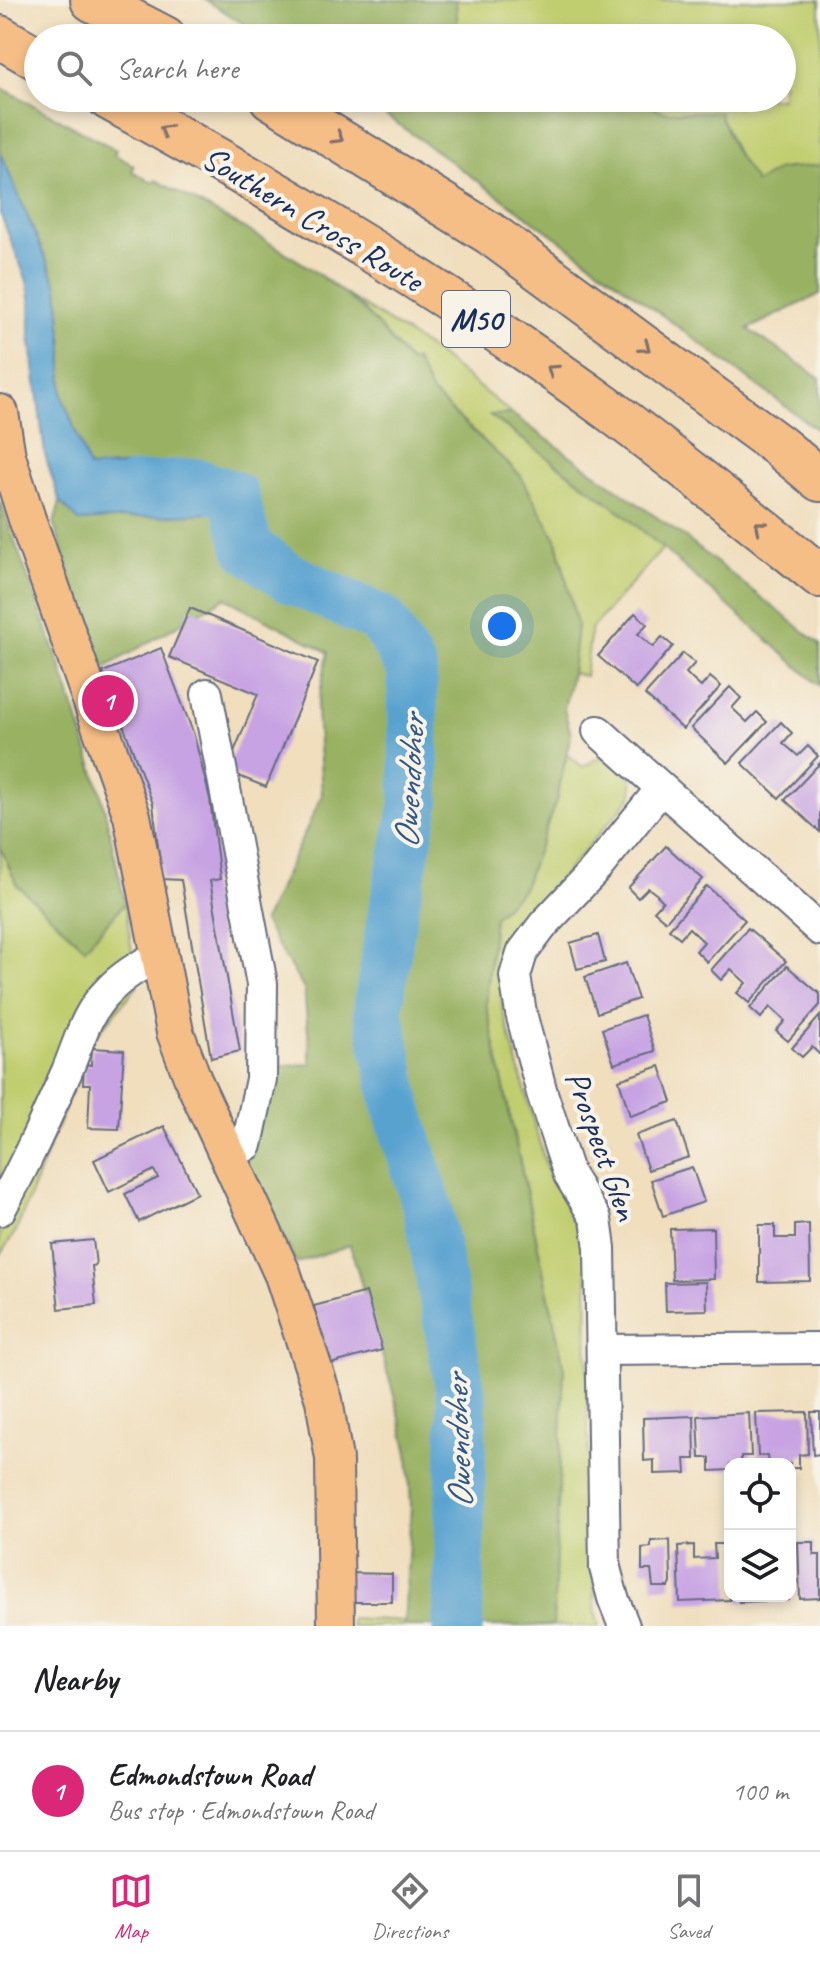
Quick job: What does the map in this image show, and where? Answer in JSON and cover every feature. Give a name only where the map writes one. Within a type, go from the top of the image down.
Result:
[{"type":"highway","points":[[92,0],[138,24]]},
{"type":"highway","points":[[0,37],[24,51]]},
{"type":"highway","name":"Southern Cross Route","points":[[134,112],[263,183],[461,308],[609,410],[820,576]]},
{"type":"highway","name":"M50","points":[[294,112],[491,234],[779,446],[820,480]]},
{"type":"main road","points":[[0,413],[7,456],[27,519],[132,816],[175,1032],[194,1082],[283,1275],[324,1400],[334,1459],[336,1626]]},
{"type":"street","points":[[207,694],[262,984],[261,1079],[247,1145],[228,1156]]},
{"type":"street","points":[[598,731],[820,930]]},
{"type":"street","name":"Prospect Glen","points":[[624,1626],[605,1568],[600,1248],[596,1219],[569,1175],[528,1040],[515,976],[522,953],[544,924],[597,868],[661,789]]},
{"type":"street","points":[[0,1210],[40,1131],[85,1021],[108,990],[160,955]]},
{"type":"street","points":[[602,1350],[820,1348]]},
{"type":"green space","points":[[206,0],[456,0],[457,24],[244,24]]},
{"type":"green space","points":[[258,0],[820,0],[820,294],[437,112],[796,112],[796,24],[299,24]]},
{"type":"green space","points":[[0,87],[24,100],[24,112],[46,112],[116,150],[114,154],[134,166],[132,171],[153,183],[156,180],[313,270],[367,313],[409,362],[415,360],[432,393],[520,475],[557,541],[577,625],[564,709],[571,734],[556,801],[523,889],[494,917],[486,1004],[564,1368],[553,1626],[404,1626],[411,1506],[408,1453],[350,1245],[296,1263],[247,1162],[263,1067],[311,1064],[304,989],[263,922],[322,796],[317,709],[328,652],[225,598],[99,671],[54,524],[60,502],[79,521],[208,512],[199,461],[89,468],[62,395],[63,348],[58,287],[0,152]]},
{"type":"green space","points":[[382,112],[719,112],[735,151],[756,183],[779,169],[820,165],[820,294],[748,329],[820,378],[820,432]]},
{"type":"green space","points":[[344,293],[434,351],[512,414],[491,416],[664,547],[591,629],[585,676],[572,673],[577,625],[557,541],[520,475],[432,393],[415,360],[410,362],[363,309]]},
{"type":"green space","points":[[512,414],[683,536],[820,644],[820,686],[620,511],[490,415]]},
{"type":"green space","points":[[0,501],[63,673],[101,793],[125,903],[85,948],[17,885],[0,847]]},
{"type":"green space","points":[[567,754],[583,767],[610,755],[632,778],[632,796],[533,910],[506,951],[500,975],[503,1011],[547,1169],[580,1216],[587,1242],[588,1433],[595,1609],[600,1626],[552,1626],[564,1368],[486,1004],[494,916],[523,889],[556,801]]},
{"type":"green space","points":[[0,843],[125,903],[137,987],[91,1041],[16,1231],[0,1255]]},
{"type":"green space","points":[[350,1618],[403,1621],[404,1626],[350,1626]]},
{"type":"water","points":[[0,152],[58,288],[63,348],[62,395],[89,468],[199,461],[208,513],[79,521],[60,502],[45,455],[30,335],[27,281],[0,213]]},
{"type":"building","points":[[190,608],[318,662],[266,787],[226,771],[258,694],[169,657]]},
{"type":"building","points":[[635,613],[647,624],[638,634],[653,647],[662,637],[673,646],[636,689],[598,656]]},
{"type":"building","points":[[161,648],[194,735],[210,799],[220,879],[210,881],[240,1051],[211,1058],[181,880],[162,879],[153,804],[103,672]]},
{"type":"building","points":[[683,653],[695,663],[686,673],[701,687],[710,677],[721,686],[683,729],[645,695]]},
{"type":"building","points":[[730,687],[741,698],[732,708],[747,722],[757,712],[767,722],[728,763],[691,728]]},
{"type":"building","points":[[781,722],[792,733],[783,743],[798,756],[808,746],[818,756],[779,798],[742,763]]},
{"type":"building","points":[[820,763],[820,832],[785,800]]},
{"type":"building","points":[[666,846],[703,879],[666,921],[654,911],[663,901],[656,894],[648,888],[638,898],[628,888]]},
{"type":"building","points":[[707,886],[745,920],[707,962],[696,951],[704,942],[689,928],[680,938],[669,929]]},
{"type":"building","points":[[748,928],[786,961],[749,1003],[737,993],[746,983],[731,969],[721,980],[711,970]]},
{"type":"building","points":[[598,935],[605,962],[577,969],[570,943]]},
{"type":"building","points":[[626,963],[638,999],[597,1013],[585,977]]},
{"type":"building","points":[[787,966],[820,994],[820,1005],[788,1041],[776,1031],[785,1021],[770,1007],[761,1018],[750,1008]]},
{"type":"building","points":[[643,1015],[655,1051],[614,1064],[602,1029]]},
{"type":"building","points":[[820,1016],[820,1055],[812,1047],[802,1057],[792,1048]]},
{"type":"building","points":[[92,1048],[124,1050],[119,1129],[88,1128],[90,1084],[83,1084],[84,1064],[91,1065]]},
{"type":"building","points":[[660,1066],[672,1102],[630,1116],[619,1080]]},
{"type":"building","points":[[677,1121],[689,1157],[648,1170],[636,1135]]},
{"type":"building","points":[[164,1126],[197,1193],[139,1222],[125,1194],[158,1178],[154,1170],[109,1192],[94,1160]]},
{"type":"building","points":[[692,1167],[704,1202],[663,1216],[651,1180]]},
{"type":"building","points":[[809,1224],[810,1281],[759,1282],[759,1225],[775,1225],[775,1238],[795,1238],[795,1225]]},
{"type":"building","points":[[713,1228],[714,1279],[672,1280],[670,1229]]},
{"type":"building","points":[[93,1240],[96,1305],[59,1309],[52,1244]]},
{"type":"building","points":[[706,1282],[707,1310],[666,1311],[665,1283]]},
{"type":"building","points":[[366,1292],[382,1350],[330,1364],[314,1306]]},
{"type":"building","points":[[807,1412],[808,1454],[799,1455],[799,1468],[796,1468],[796,1458],[758,1456],[756,1413]]},
{"type":"building","points":[[811,1412],[820,1412],[820,1454],[813,1455]]},
{"type":"building","points":[[749,1413],[751,1456],[724,1458],[724,1470],[710,1471],[710,1458],[700,1458],[698,1416]]},
{"type":"building","points":[[694,1416],[695,1459],[685,1459],[686,1473],[654,1474],[654,1460],[644,1461],[643,1418]]},
{"type":"building","points":[[670,1540],[671,1583],[669,1587],[653,1587],[651,1570],[642,1570],[642,1548],[651,1547],[651,1541]]},
{"type":"building","points":[[798,1542],[814,1542],[814,1555],[820,1555],[820,1598],[800,1599]]},
{"type":"building","points":[[714,1544],[724,1544],[724,1600],[680,1602],[678,1546],[694,1545],[694,1559],[715,1558]]},
{"type":"building","points":[[349,1573],[392,1574],[392,1602],[348,1602]]},
{"type":"waterway","name":"Owendoher","points":[[135,488],[196,483],[234,496],[248,548],[288,577],[382,620],[412,669],[415,803],[392,916],[378,1009],[397,1106],[428,1209],[462,1400],[458,1626]]},
{"type":"place","name":"Edmondstown Road","points":[[108,701]]}]
